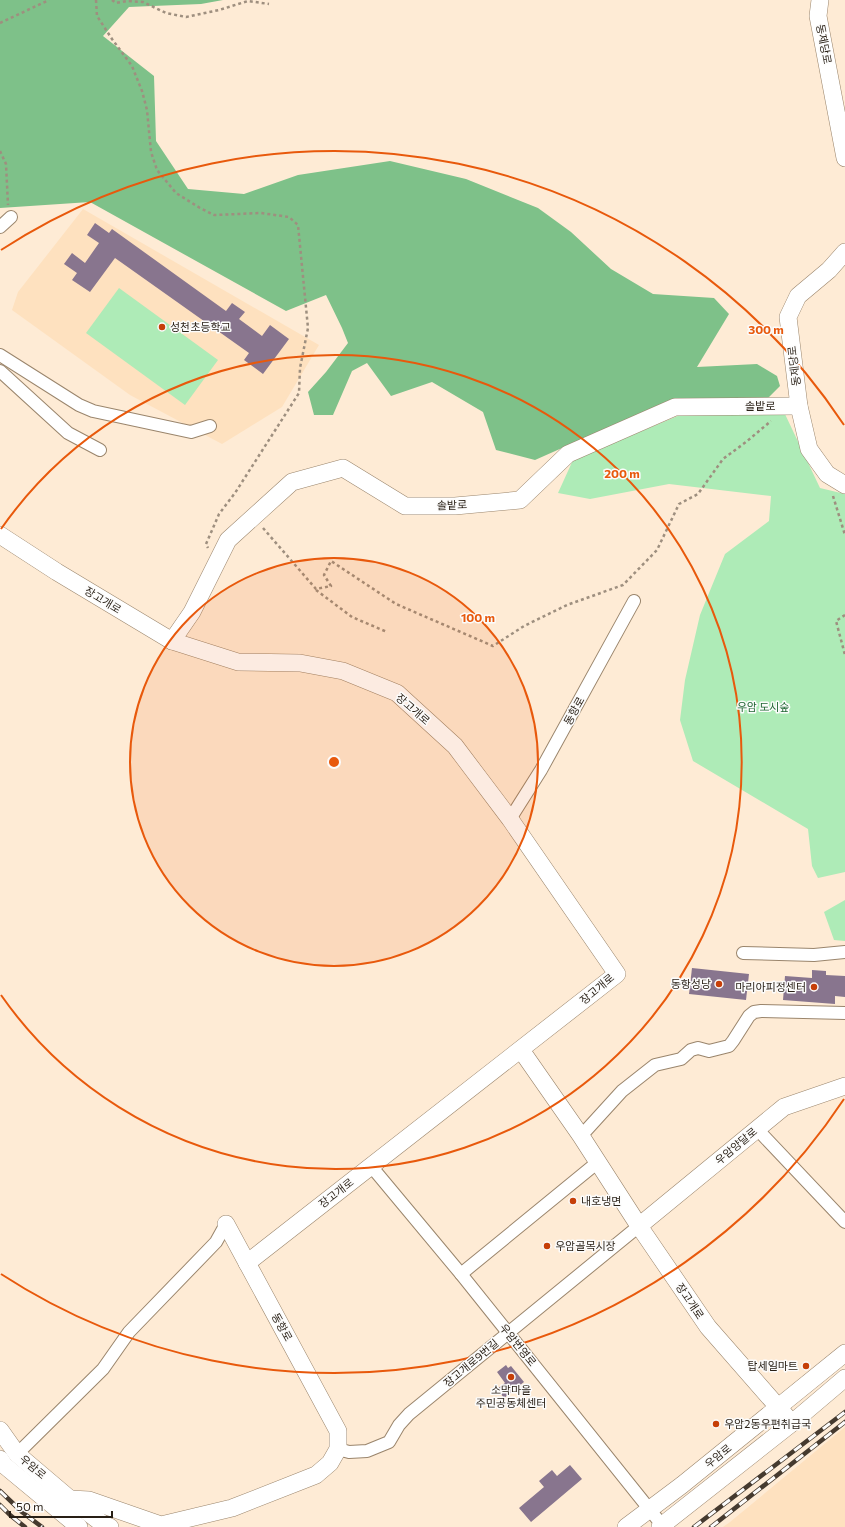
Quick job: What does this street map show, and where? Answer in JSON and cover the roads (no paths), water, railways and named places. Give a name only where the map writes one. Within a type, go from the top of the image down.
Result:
[{"type":"street","name":"동제당로","points":[[820,0],[818,16],[845,158]]},
{"type":"street","points":[[0,227],[11,217]]},
{"type":"street","name":"동제당로","points":[[845,252],[829,270],[798,296],[788,317],[799,406],[809,448],[827,474],[845,485]]},
{"type":"street","points":[[0,355],[79,405],[93,411],[191,432],[210,426]]},
{"type":"street","points":[[0,371],[68,434],[100,450]]},
{"type":"street","name":"솔밭로","points":[[172,641],[192,612],[228,540],[292,482],[343,468],[405,506],[455,506],[520,500],[568,454],[675,407],[799,406]]},
{"type":"street","name":"장고개로","points":[[0,535],[57,572],[172,641],[238,662],[300,663],[343,671],[397,693],[455,746],[510,818],[617,974],[247,1263]]},
{"type":"street","name":"동항로","points":[[510,818],[541,770],[634,601]]},
{"type":"street","points":[[743,953],[814,955],[845,952]]},
{"type":"street","points":[[582,1136],[622,1091],[655,1065],[681,1059],[691,1050],[698,1048],[709,1051],[729,1046],[734,1041],[749,1016],[754,1012],[845,1013]]},
{"type":"street","name":"장고개로","points":[[521,1050],[582,1136],[639,1226],[708,1328],[792,1423]]},
{"type":"street","name":"우암양달로","points":[[639,1226],[784,1107],[845,1086]]},
{"type":"street","points":[[757,1129],[845,1222]]},
{"type":"street","points":[[461,1274],[598,1162]]},
{"type":"street","name":"우암번영로","points":[[371,1166],[461,1274],[661,1526]]},
{"type":"street","name":"동항로","points":[[226,1224],[338,1431],[338,1449]]},
{"type":"street","name":"동항로","points":[[17,1454],[103,1369],[129,1332],[216,1242],[226,1224]]},
{"type":"street","name":"장고개로9번길","points":[[338,1449],[349,1452],[367,1451],[389,1442],[399,1425],[409,1414],[639,1226]]},
{"type":"street","name":"우암로","points":[[626,1527],[845,1353]]},
{"type":"street","name":"우암로","points":[[661,1526],[792,1423],[845,1378]]},
{"type":"street","name":"우암로","points":[[0,1430],[17,1454],[70,1499],[103,1524],[110,1527]]},
{"type":"street","points":[[70,1499],[89,1500],[160,1525],[232,1508],[316,1475],[330,1463],[338,1449]]},
{"type":"street","name":"우암로","points":[[0,1459],[4,1465],[79,1527]]},
{"type":"railway","points":[[694,1527],[845,1412]]},
{"type":"railway","points":[[711,1527],[845,1422]]},
{"type":"railway","points":[[0,1491],[22,1512],[42,1527]]},
{"type":"railway","points":[[0,1505],[25,1527]]},
{"type":"place","name":"성천초등학교","points":[[162,327]]},
{"type":"place","name":"동항성당","points":[[719,984]]},
{"type":"place","name":"마리아피정센터","points":[[814,987]]},
{"type":"place","name":"내호냉면","points":[[573,1201]]},
{"type":"place","name":"우암골목시장","points":[[547,1246]]},
{"type":"place","name":"탑세일마트","points":[[806,1366]]},
{"type":"place","name":"소막마을 주민공동체센터","points":[[511,1377]]},
{"type":"place","name":"우암2동우편취급국","points":[[716,1424]]},
{"type":"park label","name":"우암 도시숲","points":[[763,707]]}]
